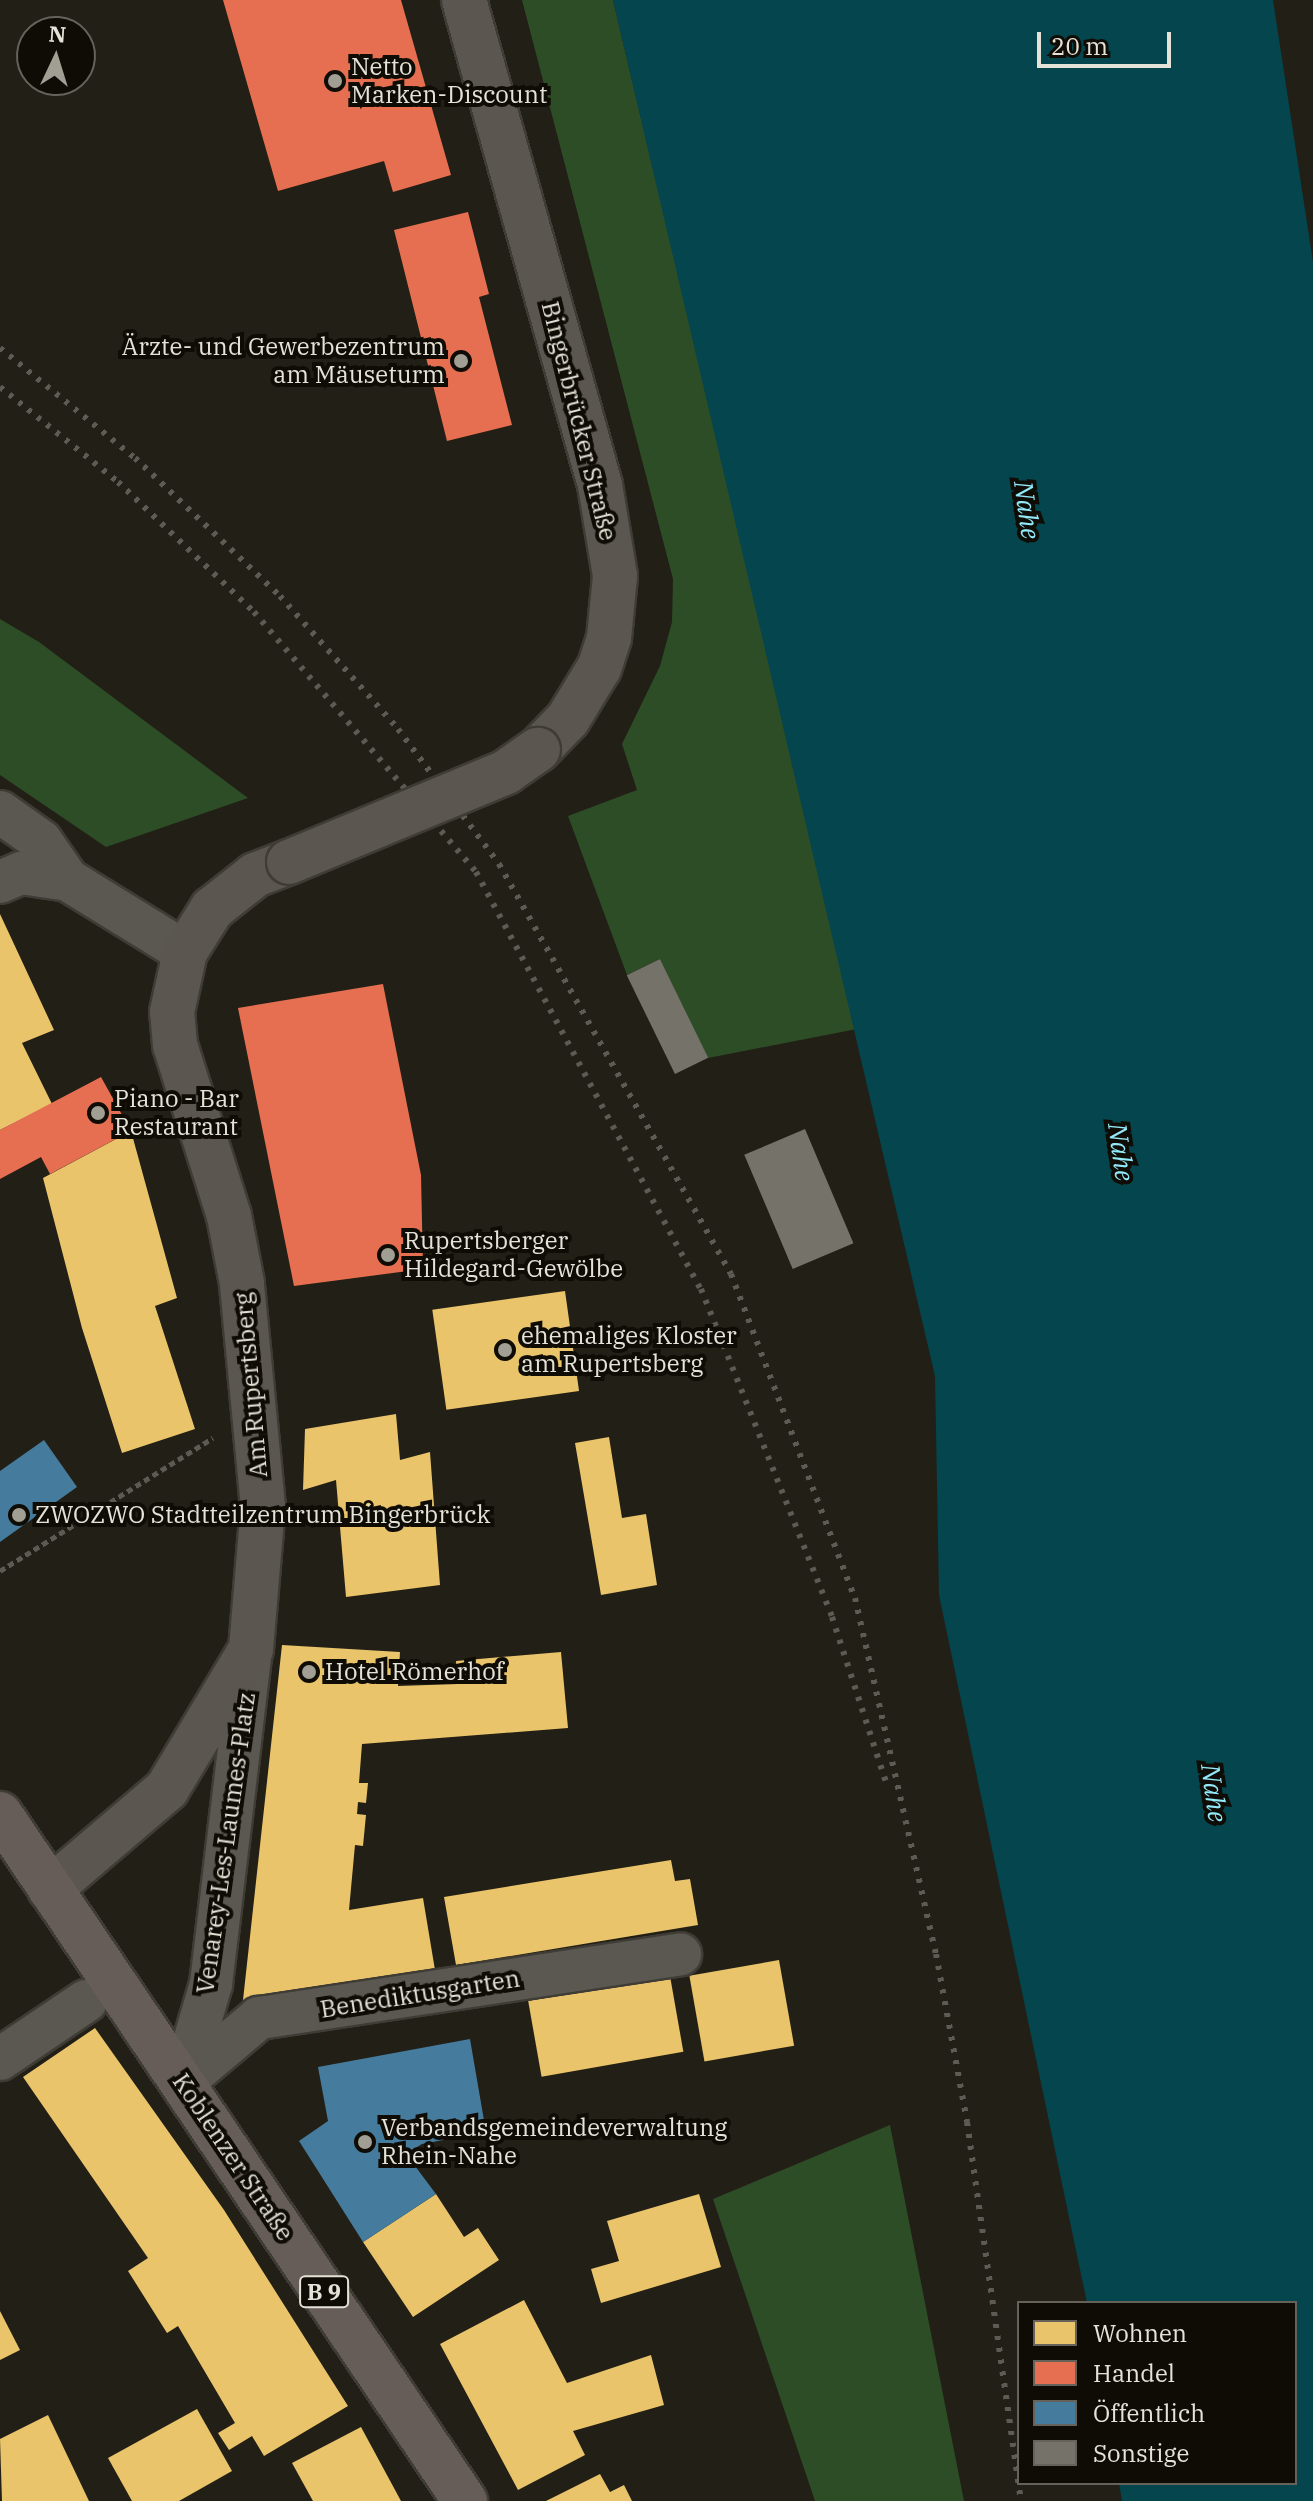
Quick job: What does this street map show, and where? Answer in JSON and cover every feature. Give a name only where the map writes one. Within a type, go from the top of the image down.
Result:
[{"type":"main road","name":"Bingerbrücker Straße","points":[[185,952],[229,892],[289,862],[506,772],[538,750],[568,719],[599,668],[609,638],[615,576],[600,485],[464,0]]},
{"type":"main road","name":"Am Rupertsberg","points":[[50,1889],[167,1789],[251,1649],[263,1507],[255,1412],[242,1283],[229,1216],[175,1045],[172,1012],[185,952]]},
{"type":"main road","name":"Koblenzer Straße","points":[[0,1814],[465,2501]]},
{"type":"street","points":[[0,812],[41,841],[68,880]]},
{"type":"street","points":[[0,882],[21,873],[68,880],[185,952]]},
{"type":"street","name":"Venarey-Les-Laumes-Platz","points":[[182,2083],[211,1984],[251,1649]]},
{"type":"street","name":"Benediktusgarten","points":[[182,2083],[259,2018],[680,1954]]},
{"type":"street","points":[[0,2059],[86,2001]]},
{"type":"path","points":[[0,1571],[255,1412]]},
{"type":"green space","points":[[522,0],[613,0],[857,1029],[708,1058],[660,959],[627,975],[568,816],[637,790],[622,744],[660,666],[672,622],[673,579]]},
{"type":"green space","points":[[0,619],[39,642],[248,798],[106,847],[0,775]]},
{"type":"green space","points":[[890,2125],[964,2501],[815,2501],[713,2199]]},
{"type":"water","name":"Nahe","points":[[613,0],[1273,0],[1313,262],[1313,2501],[1122,2501],[1119,2485],[1297,2485],[1297,2301],[1087,2301],[939,1595],[935,1376]]},
{"type":"building: Wohnen","points":[[0,914],[54,1030],[22,1043],[52,1104],[0,1130]]},
{"type":"building: Wohnen","points":[[131,1131],[177,1298],[155,1306],[195,1429],[122,1453],[82,1328],[43,1178]]},
{"type":"building: Wohnen","name":"ehemaliges Kloster am Rupertsberg","points":[[565,1291],[579,1391],[446,1410],[432,1310]]},
{"type":"building: Wohnen","points":[[396,1414],[400,1460],[430,1452],[440,1585],[346,1597],[336,1480],[303,1490],[305,1429]]},
{"type":"building: Wohnen","points":[[609,1437],[622,1518],[646,1514],[657,1585],[601,1595],[575,1443]]},
{"type":"building: Wohnen","points":[[282,1645],[400,1652],[398,1686],[458,1684],[456,1661],[561,1652],[568,1728],[362,1744],[359,1783],[368,1783],[366,1803],[358,1802],[357,1814],[366,1815],[363,1846],[355,1845],[349,1910],[423,1898],[435,1970],[243,2000]]},
{"type":"building: Wohnen","points":[[671,1860],[675,1881],[690,1879],[698,1925],[456,1965],[444,1897]]},
{"type":"building: Wohnen","points":[[779,1960],[794,2046],[704,2061],[689,1976]]},
{"type":"building: Wohnen","points":[[670,1976],[683,2052],[542,2077],[528,2001]]},
{"type":"building: Wohnen","points":[[95,2028],[224,2210],[348,2406],[264,2456],[252,2436],[229,2450],[218,2433],[235,2423],[178,2326],[167,2333],[128,2271],[148,2258],[23,2077]]},
{"type":"building: Wohnen","points":[[436,2194],[464,2237],[478,2228],[499,2260],[413,2317],[363,2242]]},
{"type":"building: Wohnen","points":[[699,2194],[721,2267],[601,2303],[591,2269],[619,2261],[607,2221]]},
{"type":"building: Wohnen","points":[[524,2300],[567,2383],[651,2355],[664,2405],[573,2431],[585,2455],[518,2490],[440,2344]]},
{"type":"building: Wohnen","points":[[0,2311],[20,2350],[0,2360]]},
{"type":"building: Wohnen","points":[[197,2409],[232,2471],[179,2501],[132,2501],[108,2458]]},
{"type":"building: Wohnen","points":[[48,2415],[89,2501],[2,2501],[0,2439]]},
{"type":"building: Wohnen","points":[[361,2427],[401,2501],[313,2501],[292,2463]]},
{"type":"building: Wohnen","points":[[600,2474],[610,2492],[624,2485],[632,2501],[546,2501]]},
{"type":"building: Handel","name":"Netto Marken-Discount","points":[[223,0],[401,0],[451,175],[393,192],[384,161],[278,191]]},
{"type":"building: Handel","name":"Ärzte- und Gewerbezentrum am Mäuseturm","points":[[468,212],[489,294],[479,297],[512,425],[447,441],[394,230]]},
{"type":"building: Handel","points":[[383,984],[421,1175],[423,1269],[294,1286],[238,1008]]},
{"type":"building: Handel","points":[[101,1077],[131,1131],[50,1174],[41,1157],[0,1179],[0,1130]]},
{"type":"building: Öffentlich","name":"ZWOZWO Stadtteilzentrum Bingerbrück","points":[[44,1440],[77,1487],[0,1542],[0,1471]]},
{"type":"building: Öffentlich","name":"Verbandsgemeindeverwaltung Rhein-Nahe","points":[[470,2039],[486,2132],[422,2144],[406,2154],[436,2194],[363,2242],[299,2141],[328,2121],[318,2067]]},
{"type":"building: Sonstige","points":[[660,959],[708,1058],[675,1074],[627,975]]},
{"type":"building: Sonstige","points":[[805,1129],[853,1243],[793,1269],[744,1155]]},
{"type":"railway","points":[[0,348],[135,458],[280,596],[398,729],[499,864],[731,1274],[855,1598],[936,1954],[967,2122],[1017,2473]]},
{"type":"railway","points":[[0,387],[118,482],[254,612],[476,872],[701,1289],[832,1617],[887,1785]]},
{"type":"railway","points":[[1019,2485],[1021,2501]]},
{"type":"place","name":"Netto Marken-Discount","points":[[335,81]]},
{"type":"place","name":"Ärzte- und Gewerbezentrum am Mäuseturm","points":[[461,361]]},
{"type":"place","name":"Piano - Bar Restaurant","points":[[98,1113]]},
{"type":"place","name":"Rupertsberger Hildegard-Gewölbe","points":[[388,1255]]},
{"type":"place","name":"ehemaliges Kloster am Rupertsberg","points":[[505,1350]]},
{"type":"place","name":"ZWOZWO Stadtteilzentrum Bingerbrück","points":[[19,1515]]},
{"type":"place","name":"Hotel Römerhof","points":[[309,1672]]},
{"type":"place","name":"Verbandsgemeindeverwaltung Rhein-Nahe","points":[[365,2142]]}]
